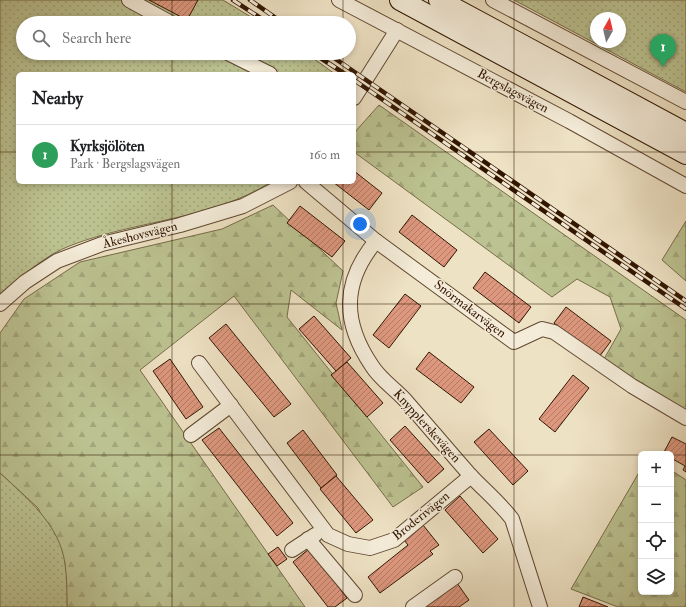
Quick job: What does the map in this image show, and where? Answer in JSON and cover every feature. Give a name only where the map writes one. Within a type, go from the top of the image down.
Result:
[{"type":"main road","name":"Bergslagsvägen","points":[[400,0],[686,154]]},
{"type":"main road","points":[[439,0],[686,133]]},
{"type":"street","points":[[129,0],[158,16]]},
{"type":"street","name":"Bergslagsvägen","points":[[339,0],[569,121],[686,186]]},
{"type":"street","points":[[493,0],[686,102]]},
{"type":"street","points":[[356,95],[397,30]]},
{"type":"street","points":[[242,60],[266,72]]},
{"type":"street","name":"Åkeshovsvägen","points":[[0,304],[25,282],[57,261],[102,244],[180,225],[243,206],[286,184]]},
{"type":"street","name":"Snörmakarvägen","points":[[308,184],[376,241],[514,342],[542,329],[554,332],[632,386],[686,418]]},
{"type":"street","name":"Knypplerskevägen","points":[[376,241],[364,256],[350,291],[349,311],[354,334],[372,367],[405,401],[471,476],[512,519],[540,607]]},
{"type":"street","name":"Broderivägen","points":[[199,363],[328,535],[348,544],[370,548],[394,540],[471,476]]},
{"type":"street","points":[[191,435],[231,405]]},
{"type":"street","points":[[292,550],[324,529]]},
{"type":"street","points":[[308,539],[354,595]]},
{"type":"street","points":[[413,607],[455,577]]},
{"type":"green space","points":[[0,0],[223,0],[249,16],[16,16],[16,60],[316,60],[332,72],[16,72],[16,184],[267,184],[248,195],[199,212],[122,230],[62,249],[43,260],[0,295]]},
{"type":"green space","points":[[514,0],[686,0],[686,92],[604,48],[626,48],[626,12],[590,12],[590,41]]},
{"type":"green space","points":[[379,105],[686,320],[686,410],[668,402],[604,359],[621,329],[610,297],[577,279],[552,297],[356,153],[356,131]]},
{"type":"green space","points":[[273,205],[343,271],[336,303],[342,330],[291,290],[287,317],[423,487],[393,507],[234,296],[140,370],[305,607],[67,607],[65,563],[38,508],[0,473],[0,333],[24,299],[80,262],[222,229]]},
{"type":"green space","points":[[686,221],[686,281],[662,260]]},
{"type":"green space","points":[[674,472],[686,480],[686,607],[618,607],[571,589],[638,474],[638,595],[674,595]]},
{"type":"green space","points":[[0,473],[41,513],[57,537],[65,564],[67,580],[67,607],[0,607]]},
{"type":"building","points":[[149,0],[198,0],[189,16],[179,16]]},
{"type":"building","points":[[356,173],[382,193],[369,210],[336,184],[356,184]]},
{"type":"building","points":[[300,206],[345,241],[332,257],[287,223]]},
{"type":"building","points":[[412,215],[457,250],[444,267],[399,232]]},
{"type":"building","points":[[485,272],[531,307],[519,323],[473,288]]},
{"type":"building","points":[[405,294],[421,306],[389,348],[373,335]]},
{"type":"building","points":[[566,307],[611,341],[599,357],[554,323]]},
{"type":"building","points":[[314,316],[351,358],[336,371],[299,329]]},
{"type":"building","points":[[226,324],[291,404],[274,417],[209,338]]},
{"type":"building","points":[[429,352],[474,387],[461,403],[416,369]]},
{"type":"building","points":[[170,359],[203,407],[186,419],[153,371]]},
{"type":"building","points":[[347,362],[383,403],[367,417],[331,375]]},
{"type":"building","points":[[573,375],[589,388],[555,432],[539,419]]},
{"type":"building","points":[[405,426],[444,469],[428,483],[390,440]]},
{"type":"building","points":[[219,428],[293,523],[277,536],[202,440]]},
{"type":"building","points":[[489,429],[528,471],[513,485],[474,442]]},
{"type":"building","points":[[303,430],[337,475],[321,488],[287,443]]},
{"type":"building","points":[[672,437],[686,444],[686,472],[683,470],[685,466],[674,460],[674,451],[665,451]]},
{"type":"building","points":[[336,476],[373,520],[356,533],[320,489]]},
{"type":"building","points":[[460,496],[498,539],[483,553],[445,510]]},
{"type":"building","points":[[423,525],[439,545],[430,551],[433,554],[380,593],[368,577],[408,545],[404,540]]},
{"type":"building","points":[[278,547],[287,559],[277,566],[268,554]]},
{"type":"building","points":[[309,549],[347,598],[335,607],[328,607],[293,562]]},
{"type":"building","points":[[457,583],[469,600],[459,607],[424,607]]},
{"type":"building","points":[[583,597],[608,607],[579,607]]},
{"type":"railway","points":[[233,0],[257,16]]},
{"type":"railway","points":[[250,0],[273,16]]},
{"type":"railway","points":[[324,60],[342,72]]},
{"type":"railway","points":[[337,60],[355,72]]},
{"type":"railway","points":[[356,73],[686,301]]},
{"type":"railway","points":[[356,81],[686,309]]},
{"type":"place","name":"Kyrksjölöten","points":[[663,67]]}]
